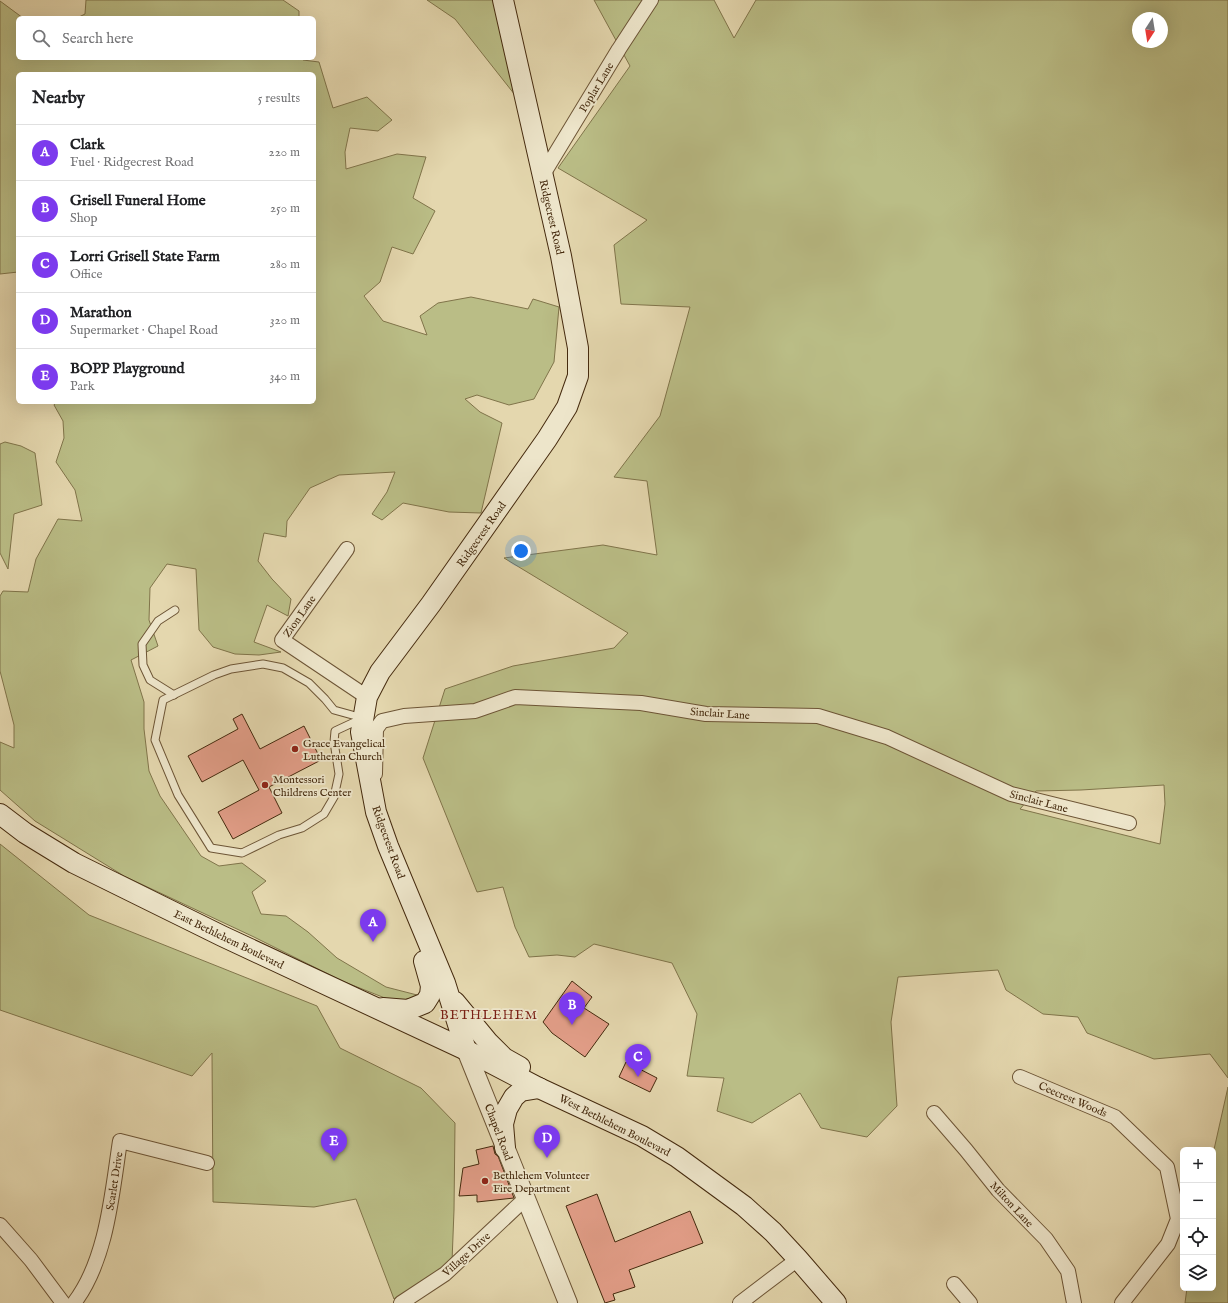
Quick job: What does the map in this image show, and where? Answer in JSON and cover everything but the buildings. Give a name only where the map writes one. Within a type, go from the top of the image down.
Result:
[{"type":"main road","name":"Ridgecrest Road","points":[[466,1050],[449,994],[388,846],[375,806],[361,732],[366,697],[380,672],[431,604],[547,439],[566,408],[578,376],[578,348],[560,256],[503,0]]},
{"type":"main road","name":"East Bethlehem Boulevard","points":[[0,814],[25,833],[74,863],[222,936],[466,1050]]},
{"type":"main road","points":[[373,1007],[408,1010],[425,1003],[430,995],[431,986],[410,913],[410,897]]},
{"type":"main road","points":[[449,994],[488,1042],[504,1058],[569,1094],[607,1119]]},
{"type":"main road","name":"West Bethlehem Boulevard","points":[[466,1050],[539,1088],[642,1136],[683,1161],[744,1206],[773,1232],[798,1258],[836,1303]]},
{"type":"main road","points":[[505,1148],[503,1124],[507,1110],[514,1097],[521,1091],[539,1088]]},
{"type":"street","name":"Poplar Lane","points":[[542,176],[619,49],[651,0]]},
{"type":"street","name":"Zion Lane","points":[[347,549],[282,640],[366,697]]},
{"type":"street","name":"Sinclair Lane","points":[[375,806],[376,729],[382,721],[404,716],[475,711],[515,698],[641,703],[706,714],[818,716],[887,738],[1011,794],[1129,823]]},
{"type":"street","name":"Chapel Road","points":[[466,1050],[568,1303]]},
{"type":"street","name":"Ceecrest Woods","points":[[1020,1077],[1115,1117],[1167,1167],[1178,1219],[1168,1244],[1122,1303]]},
{"type":"street","name":"Milton Lane","points":[[934,1113],[998,1190],[1046,1240],[1068,1270],[1074,1303]]},
{"type":"street","name":"Scarlet Drive","points":[[74,1303],[84,1291],[98,1258],[111,1201],[120,1141],[207,1163]]},
{"type":"street","name":"Village Drive","points":[[401,1303],[445,1274],[525,1199]]},
{"type":"street","points":[[0,1225],[31,1260],[64,1303]]},
{"type":"street","points":[[740,1303],[798,1258]]},
{"type":"street","points":[[954,1284],[970,1303]]},
{"type":"lane","points":[[174,695],[150,680],[143,665],[142,644],[158,621],[175,610]]},
{"type":"lane","points":[[263,664],[283,668],[309,683],[334,710],[363,718],[335,731],[334,742],[339,774],[334,798],[324,814],[302,828],[279,835],[242,853],[211,848],[178,795],[155,740],[163,700],[214,675],[231,669],[263,664]]},
{"type":"green space","points":[[86,0],[283,0],[299,11],[299,16],[81,16],[85,14]]},
{"type":"green space","points":[[427,0],[496,0],[515,95],[455,19]]},
{"type":"green space","points":[[594,0],[714,0],[734,38],[756,0],[1228,0],[1228,1078],[1210,1054],[1154,1059],[1087,1033],[1078,1017],[1043,1014],[1006,990],[998,970],[898,977],[891,1022],[897,1106],[867,1137],[821,1128],[800,1093],[752,1123],[717,1111],[724,1078],[687,1076],[697,1014],[672,963],[594,944],[575,957],[557,955],[529,957],[515,927],[503,887],[477,892],[423,758],[445,689],[513,666],[614,648],[628,633],[504,558],[603,545],[657,555],[647,481],[614,477],[660,416],[690,307],[621,304],[614,245],[647,220],[558,168],[630,66]],"holes":[[[1164,785],[1165,804],[1160,844],[1020,809],[1036,791]]]},
{"type":"green space","points":[[0,1],[20,16],[16,16],[16,60],[303,60],[319,62],[333,108],[367,97],[392,120],[378,131],[350,128],[345,152],[346,169],[397,154],[426,157],[413,198],[435,211],[413,254],[392,247],[380,282],[364,296],[383,321],[427,335],[420,316],[438,303],[471,297],[528,309],[533,299],[559,307],[554,362],[534,399],[509,405],[477,395],[465,399],[480,412],[502,423],[481,513],[449,512],[403,503],[382,520],[372,514],[387,492],[395,472],[339,475],[310,488],[287,521],[286,537],[264,533],[258,561],[272,579],[291,599],[288,616],[267,605],[254,642],[281,652],[259,655],[235,654],[213,647],[199,630],[196,569],[167,564],[150,588],[149,620],[158,646],[131,660],[144,702],[144,729],[149,771],[160,796],[201,856],[219,866],[242,863],[266,881],[252,892],[261,914],[286,916],[308,932],[337,958],[386,987],[421,996],[395,1002],[342,981],[254,937],[124,876],[35,821],[0,790],[0,742],[14,748],[14,725],[0,671],[0,596],[3,591],[28,592],[36,559],[58,519],[82,521],[75,490],[56,462],[64,438],[63,421],[55,404],[316,404],[316,72],[16,72],[16,272],[0,274]]},
{"type":"green space","points":[[5,442],[21,446],[35,453],[42,505],[14,514],[8,569],[0,553],[0,444]]},
{"type":"green space","points":[[0,844],[89,915],[317,1006],[340,1048],[421,1088],[455,1123],[452,1262],[442,1270],[394,1299],[356,1199],[314,1207],[213,1202],[212,1053],[192,1076],[0,1010]]},
{"type":"green space","points":[[1228,1087],[1228,1303],[1185,1303],[1187,1291],[1216,1291],[1216,1147],[1215,1147]]},
{"type":"place","name":"Grace Evangelical Lutheran Church","points":[[295,749]]},
{"type":"place","name":"Montessori Childrens Center","points":[[265,785]]},
{"type":"place","name":"Clark","points":[[373,942]]},
{"type":"place","name":"Grisell Funeral Home","points":[[572,1025]]},
{"type":"place","name":"Lorri Grisell State Farm","points":[[638,1077]]},
{"type":"place","name":"Marathon","points":[[547,1158]]},
{"type":"place","name":"BOPP Playground","points":[[334,1161]]},
{"type":"place","name":"Bethlehem Volunteer Fire Department","points":[[485,1181]]},
{"type":"district","name":"BETHLEHEM","points":[[489,1014]]}]
